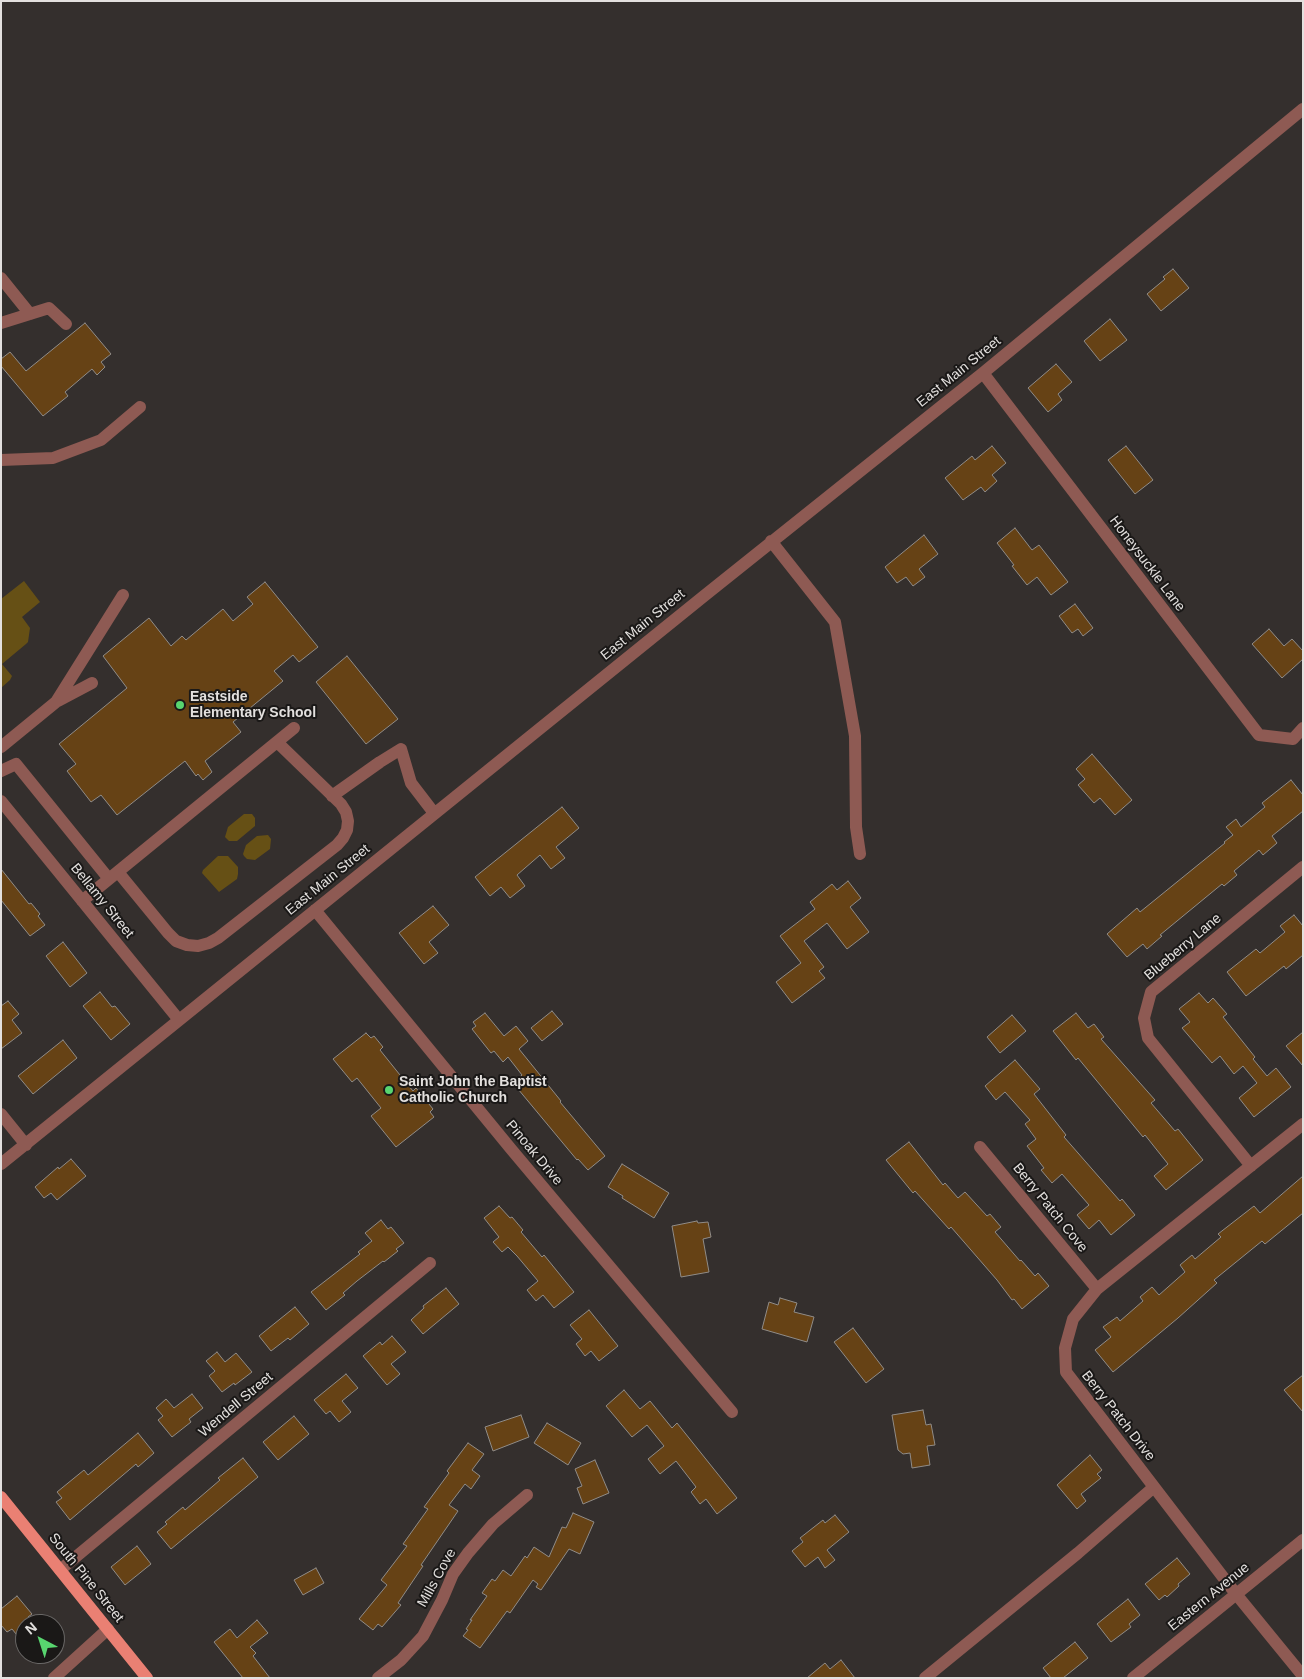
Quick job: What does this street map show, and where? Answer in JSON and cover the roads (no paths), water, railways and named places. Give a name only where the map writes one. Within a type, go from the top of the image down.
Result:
[{"type":"main road","name":"South Pine Street","points":[[1,1497],[148,1678]]},
{"type":"street","name":"East Main Street","points":[[1,1164],[434,813],[983,373],[1303,109]]},
{"type":"street","points":[[1,278],[30,314]]},
{"type":"street","points":[[1,323],[49,308],[66,324]]},
{"type":"street","name":"Honeysuckle Lane","points":[[983,373],[1258,735],[1298,741],[1303,728]]},
{"type":"street","points":[[1,460],[54,458],[101,440],[140,407]]},
{"type":"street","points":[[772,541],[835,622],[855,736],[856,827],[860,854]]},
{"type":"street","points":[[56,702],[123,595]]},
{"type":"street","points":[[1,747],[56,702],[92,683]]},
{"type":"street","points":[[82,901],[294,728]]},
{"type":"street","points":[[1,771],[16,764],[114,875],[176,941],[198,946],[209,944],[226,932],[343,838],[347,830],[346,812],[341,804],[277,742]]},
{"type":"street","points":[[332,796],[401,749],[411,783],[434,813]]},
{"type":"street","name":"Bellamy Street","points":[[1,801],[179,1020]]},
{"type":"street","name":"Blueberry Lane","points":[[1251,1166],[1148,1038],[1144,1018],[1151,992],[1303,867]]},
{"type":"street","name":"Pinoak Drive","points":[[315,910],[511,1149],[732,1412]]},
{"type":"street","points":[[1,1114],[26,1145]]},
{"type":"street","name":"Berry Patch Drive","points":[[1303,1124],[1097,1289],[1073,1319],[1065,1348],[1066,1372],[1236,1594],[1303,1676]]},
{"type":"street","name":"Berry Patch Cove","points":[[980,1147],[1097,1289]]},
{"type":"street","name":"Wendell Street","points":[[60,1570],[430,1263]]},
{"type":"street","points":[[924,1678],[1078,1553],[1154,1487]]},
{"type":"street","name":"Mills Cove","points":[[378,1678],[401,1660],[423,1636],[453,1574],[468,1553],[493,1524],[527,1495]]},
{"type":"street","name":"Eastern Avenue","points":[[1133,1678],[1303,1540]]},
{"type":"street","points":[[54,1678],[108,1630]]},
{"type":"place","name":"Eastside Elementary School","points":[[180,705]]},
{"type":"place","name":"Saint John the Baptist Catholic Church","points":[[389,1090]]}]
